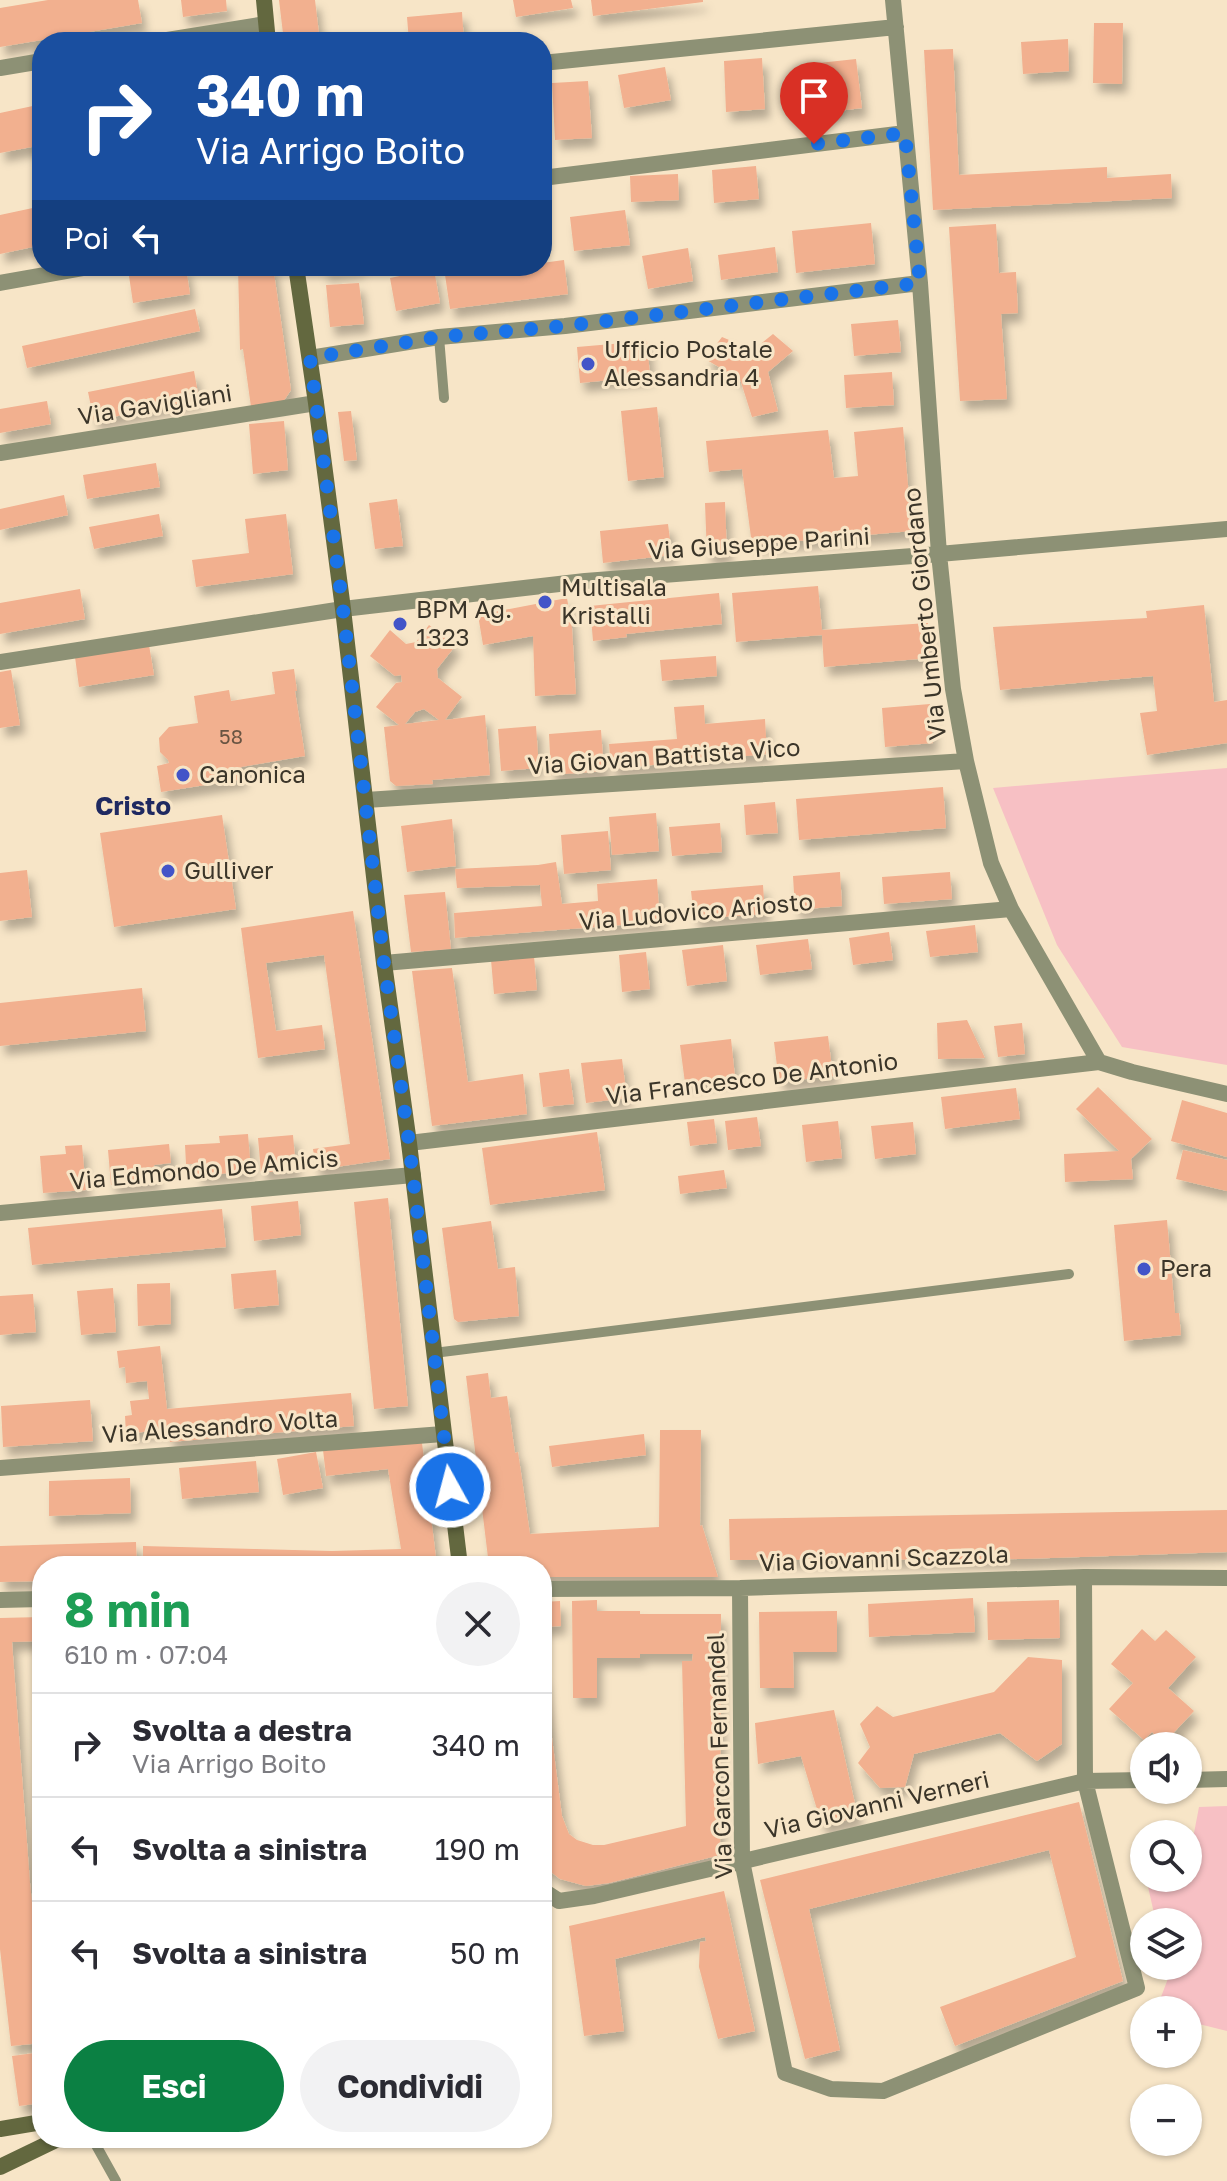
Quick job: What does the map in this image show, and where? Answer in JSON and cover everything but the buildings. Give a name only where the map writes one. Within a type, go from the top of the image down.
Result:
[{"type":"street","points":[[264,0],[267,32]]},
{"type":"street","name":"Via Umberto Giordano","points":[[893,0],[920,283],[939,554],[953,689],[966,761],[991,863],[1011,909],[1099,1062]]},
{"type":"street","points":[[217,32],[266,24]]},
{"type":"street","points":[[552,62],[896,27]]},
{"type":"street","points":[[0,68],[32,63]]},
{"type":"street","points":[[552,177],[905,133]]},
{"type":"street","points":[[0,283],[39,276]]},
{"type":"street","points":[[298,276],[343,609],[459,1556]]},
{"type":"street","points":[[310,358],[439,337],[565,326],[920,283]]},
{"type":"street","name":"Via Gavigliani","points":[[0,453],[316,403]]},
{"type":"street","name":"Via Giuseppe Parini","points":[[0,662],[343,609],[585,581],[1227,529]]},
{"type":"street","name":"Via Giovan Battista Vico","points":[[366,800],[966,761]]},
{"type":"street","name":"Via Ludovico Ariosto","points":[[384,963],[1011,909]]},
{"type":"street","points":[[1099,1062],[1227,1094]]},
{"type":"street","name":"Via Francesco De Antonio","points":[[409,1143],[1099,1062]]},
{"type":"street","name":"Via Edmondo De Amicis","points":[[0,1213],[413,1175]]},
{"type":"street","name":"Via Alessandro Volta","points":[[0,1468],[443,1434]]},
{"type":"street","points":[[1084,1577],[1085,1781]]},
{"type":"street","name":"Via Giovanni Scazzola","points":[[552,1589],[740,1588],[1084,1577],[1227,1578]]},
{"type":"street","name":"Via Garcon Fernandel","points":[[740,1588],[742,1861],[785,2073],[831,2089],[883,2091],[1137,1988],[1085,1781]]},
{"type":"street","points":[[0,1600],[32,1599]]},
{"type":"street","points":[[1202,1780],[1227,1779]]},
{"type":"street","name":"Via Giovanni Verneri","points":[[552,1896],[559,1901],[584,1898],[1085,1781],[1130,1780]]},
{"type":"street","points":[[0,2127],[32,2124]]},
{"type":"street","points":[[0,2167],[39,2148]]},
{"type":"lane","points":[[439,337],[444,398]]},
{"type":"lane","points":[[434,1353],[1069,1274]]},
{"type":"lane","points":[[98,2148],[116,2181]]},
{"type":"shaded area","points":[[1227,768],[1227,1065],[1122,1047],[1057,945],[993,788]]},
{"type":"shaded area","points":[[1227,1806],[1227,2031],[1202,2025],[1202,1996],[1161,1996],[1167,1980],[1202,1980],[1202,1908],[1153,1908],[1149,1892],[1202,1892],[1202,1820],[1196,1820],[1199,1807]]},
{"type":"place","name":"Ufficio Postale Alessandria 4","points":[[588,364]]},
{"type":"place","name":"Multisala Kristalli","points":[[545,602]]},
{"type":"place","name":"BPM Ag. 1323","points":[[400,624]]},
{"type":"place","name":"Canonica","points":[[183,775]]},
{"type":"place","name":"Gulliver","points":[[168,871]]},
{"type":"place","name":"Pera","points":[[1144,1269]]},
{"type":"district","name":"Cristo","points":[[133,806]]},
{"type":"route","points":[[450,1487],[310,358],[439,337],[565,326],[920,283],[905,133],[814,144]]}]
